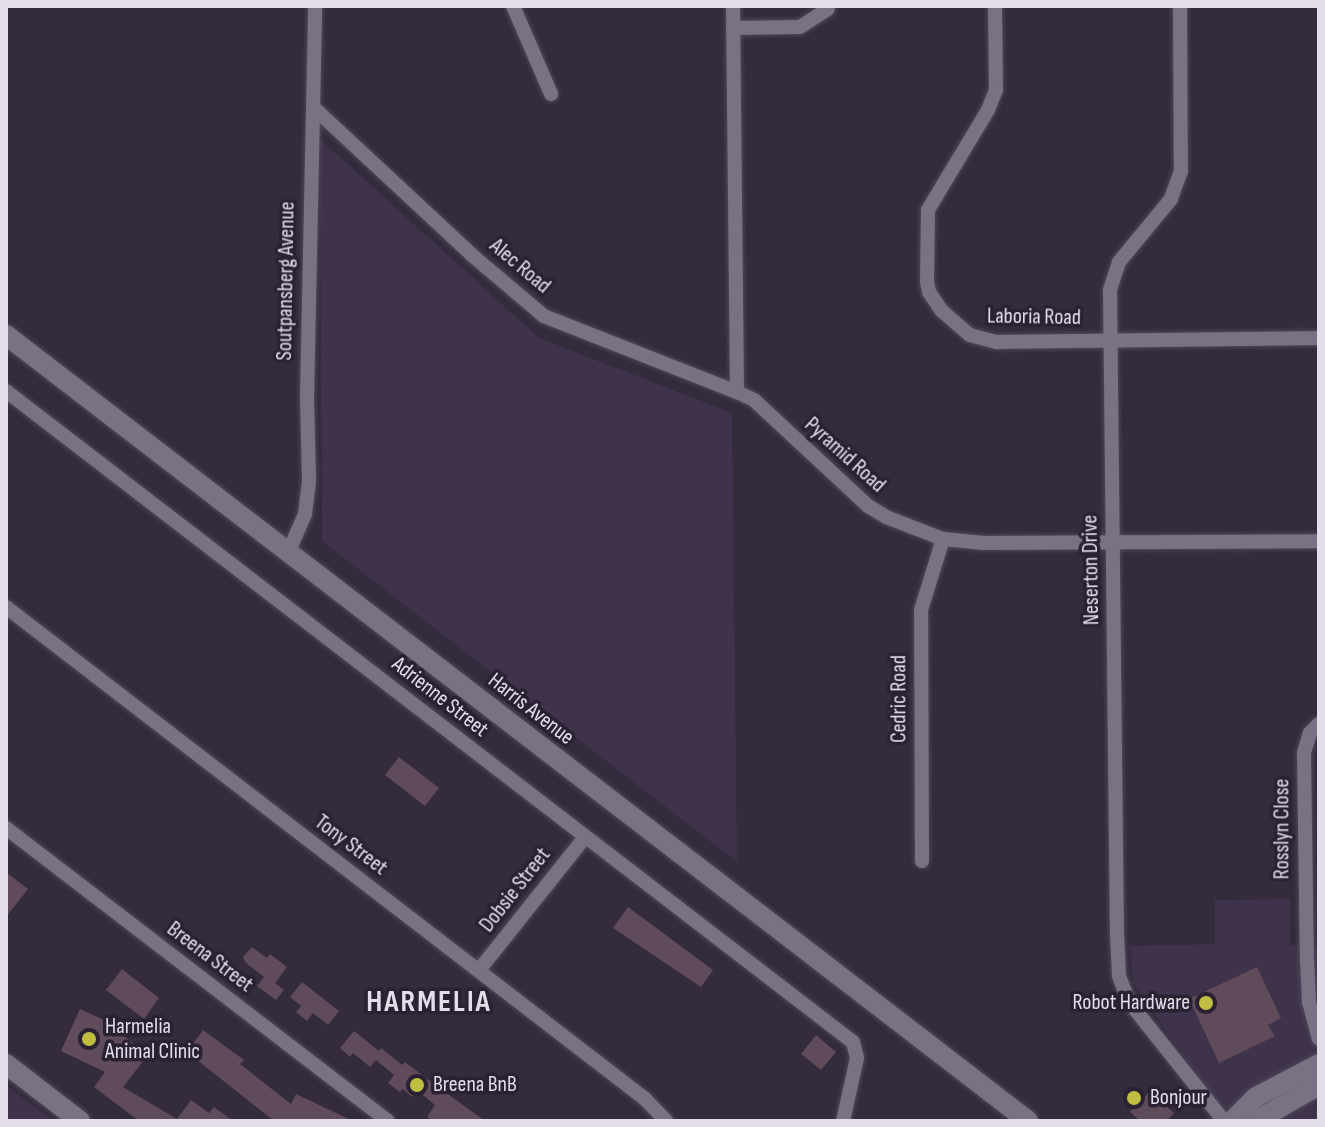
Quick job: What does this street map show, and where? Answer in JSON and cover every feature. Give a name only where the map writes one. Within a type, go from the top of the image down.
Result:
[{"type":"main road","name":"Harris Avenue","points":[[6,335],[1028,1121]]},
{"type":"main road","points":[[6,1064],[80,1121]]},
{"type":"main road","points":[[1232,1121],[1256,1097],[1319,1064]]},
{"type":"main road","points":[[1256,1121],[1319,1085]]},
{"type":"street","name":"Soutpansberg Avenue","points":[[288,553],[305,514],[309,479],[310,182],[315,109],[315,6]]},
{"type":"street","points":[[513,6],[551,94]]},
{"type":"street","points":[[733,6],[737,392]]},
{"type":"street","name":"Laboria Road","points":[[995,6],[996,90],[988,110],[928,210],[929,292],[955,323],[985,341],[1319,338]]},
{"type":"street","name":"Neserton Drive","points":[[1180,6],[1181,171],[1171,199],[1115,270],[1110,290],[1119,976],[1129,1002],[1224,1121]]},
{"type":"street","points":[[733,28],[800,27],[828,9]]},
{"type":"street","name":"Alec Road","points":[[315,109],[473,256],[544,316],[737,392]]},
{"type":"street","name":"Adrienne Street","points":[[6,391],[847,1038],[855,1045],[857,1058],[843,1121]]},
{"type":"street","name":"Pyramid Road","points":[[737,392],[754,400],[868,506],[943,539],[984,543],[1319,541]]},
{"type":"street","name":"Cedric Road","points":[[922,861],[921,610],[943,539]]},
{"type":"street","name":"Tony Street","points":[[6,607],[645,1099],[666,1121]]},
{"type":"street","name":"Rosslyn Close","points":[[1319,724],[1310,733],[1304,753],[1313,937],[1309,1002],[1319,1039]]},
{"type":"street","name":"Breena Street","points":[[6,828],[388,1121]]},
{"type":"street","name":"Dobsie Street","points":[[479,970],[585,837]]},
{"type":"shaded area","points":[[320,139],[539,338],[732,413],[737,862],[322,541]]},
{"type":"shaded area","points":[[1290,899],[1290,945],[1319,947],[1319,1121],[1229,1121],[1133,983],[1130,946],[1215,944],[1215,900]]},
{"type":"shaded area","points":[[6,1085],[54,1121],[6,1121]]},
{"type":"building","points":[[399,757],[439,788],[425,806],[385,775]]},
{"type":"building","points":[[6,872],[28,889],[6,917]]},
{"type":"building","points":[[628,907],[713,970],[701,987],[613,928]]},
{"type":"building","points":[[252,947],[267,958],[270,954],[287,967],[275,983],[284,990],[276,1000],[257,986],[264,977],[243,957]]},
{"type":"building","points":[[1257,967],[1281,1018],[1268,1025],[1275,1036],[1219,1063],[1189,999]]},
{"type":"building","points":[[122,969],[159,998],[144,1019],[106,990]]},
{"type":"building","points":[[302,982],[339,1011],[328,1025],[313,1013],[307,1021],[296,1012],[301,1006],[290,997]]},
{"type":"building","points":[[80,1009],[117,1026],[116,1030],[148,1055],[123,1087],[177,1119],[191,1100],[209,1113],[214,1107],[233,1121],[139,1121],[94,1087],[105,1072],[61,1051]]},
{"type":"building","points":[[203,1030],[244,1060],[240,1064],[291,1104],[296,1094],[353,1121],[274,1121],[187,1052]]},
{"type":"building","points":[[354,1031],[402,1065],[405,1062],[430,1081],[433,1077],[448,1089],[445,1092],[485,1121],[433,1121],[427,1117],[435,1105],[417,1090],[412,1097],[403,1089],[400,1092],[388,1083],[394,1075],[376,1060],[370,1067],[353,1053],[350,1057],[340,1048]]},
{"type":"building","points":[[816,1035],[836,1052],[821,1070],[801,1054]]},
{"type":"building","points":[[1150,1091],[1174,1113],[1167,1121],[1140,1121],[1130,1112]]},
{"type":"place","name":"Robot Hardware","points":[[1206,1003]]},
{"type":"place","name":"Harmelia Animal Clinic","points":[[89,1039]]},
{"type":"place","name":"Breena BnB","points":[[417,1085]]},
{"type":"place","name":"Bonjour","points":[[1134,1098]]},
{"type":"district","name":"HARMELIA","points":[[429,1002]]}]
